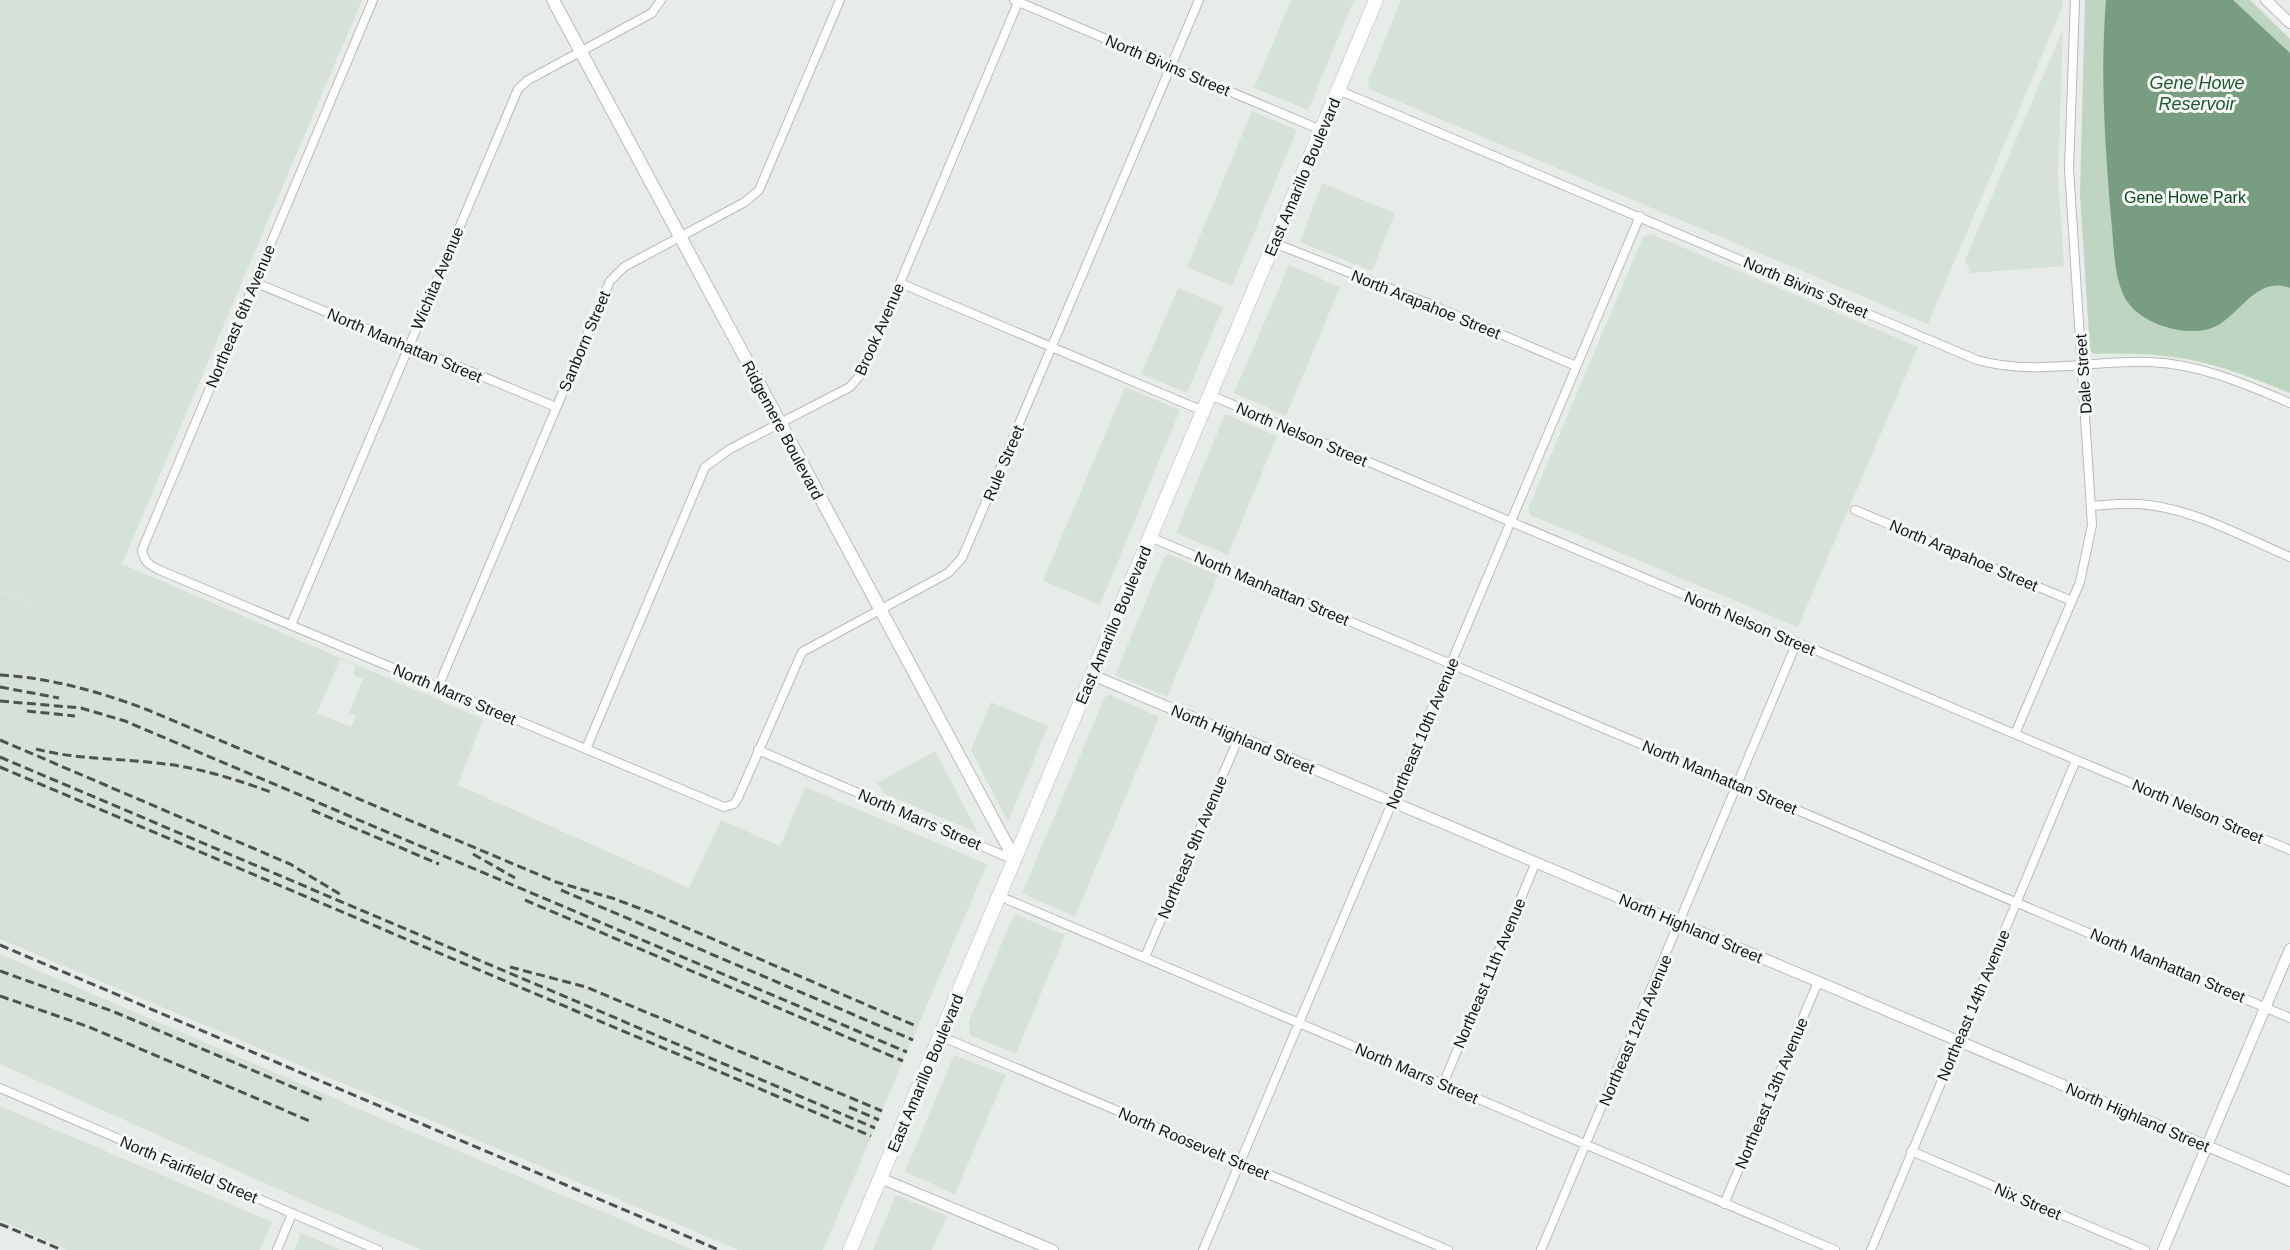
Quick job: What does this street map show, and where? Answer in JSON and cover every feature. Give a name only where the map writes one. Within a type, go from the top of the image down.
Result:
[{"type":"highway","name":"East Amarillo Boulevard","points":[[850,1250],[1376,0]]},
{"type":"main road","name":"Ridgemere Boulevard","points":[[553,0],[878,610],[1015,860]]},
{"type":"street","name":"Northeast 6th Avenue","points":[[216,594],[147,564],[142,550],[373,0]]},
{"type":"street","name":"Wichita Avenue","points":[[291,625],[518,89],[528,80],[652,13],[661,0]]},
{"type":"street","name":"Sanborn Street","points":[[438,687],[610,281],[624,267],[745,202],[759,189],[840,0]]},
{"type":"street","name":"Rule Street","points":[[692,795],[724,807],[734,804],[802,652],[948,573],[962,558],[1199,0]]},
{"type":"street","name":"Dale Street","points":[[2015,734],[2072,601],[2088,554],[2092,506],[2069,169],[2075,0]]},
{"type":"street","points":[[2266,0],[2290,23]]},
{"type":"street","name":"North Bivins Street","points":[[1017,1],[1321,130]]},
{"type":"street","name":"Brook Avenue","points":[[586,749],[705,467],[714,459],[855,382],[866,364],[1017,1]]},
{"type":"street","name":"North Bivins Street","points":[[1338,90],[1977,360],[2027,368],[2151,362],[2184,366],[2230,378],[2290,403]]},
{"type":"street","name":"Northeast 10th Avenue","points":[[1203,1250],[1640,216]]},
{"type":"street","name":"North Arapahoe Street","points":[[1274,243],[1432,305],[1576,366]]},
{"type":"street","name":"North Manhattan Street","points":[[254,282],[556,407]]},
{"type":"street","points":[[900,283],[1203,411]]},
{"type":"street","name":"North Nelson Street","points":[[1210,395],[2290,850]]},
{"type":"street","points":[[2092,506],[2139,504],[2161,507],[2206,522],[2290,558]]},
{"type":"street","name":"North Arapahoe Street","points":[[1855,510],[2072,601]]},
{"type":"street","name":"North Manhattan Street","points":[[1150,537],[2290,1018]]},
{"type":"street","name":"North Marrs Street","points":[[216,594],[692,795]]},
{"type":"street","name":"Northeast 12th Avenue","points":[[1541,1250],[1797,642]]},
{"type":"street","name":"North Highland Street","points":[[1092,675],[2290,1181]]},
{"type":"street","name":"Northeast 9th Avenue","points":[[1145,957],[1239,737]]},
{"type":"street","name":"North Marrs Street","points":[[758,750],[1015,860]]},
{"type":"street","name":"Northeast 14th Avenue","points":[[1870,1250],[2076,760]]},
{"type":"street","name":"Northeast 11th Avenue","points":[[1443,1084],[1536,862]]},
{"type":"street","name":"North Marrs Street","points":[[999,897],[1835,1250]]},
{"type":"street","points":[[2163,1250],[2290,949]]},
{"type":"street","name":"Northeast 13th Avenue","points":[[1724,1204],[1818,982]]},
{"type":"street","name":"North Roosevelt Street","points":[[940,1036],[1448,1250]]},
{"type":"street","name":"North Fairfield Street","points":[[0,1088],[378,1250]]},
{"type":"street","name":"Nix Street","points":[[1911,1151],[2145,1250]]},
{"type":"street","points":[[880,1178],[1053,1250]]},
{"type":"street","points":[[277,1250],[292,1214]]},
{"type":"shaded area","points":[[0,0],[362,0],[122,564],[483,719],[458,785],[689,888],[721,820],[780,846],[805,787],[987,864],[823,1250],[739,1250],[0,939],[0,591],[44,609],[0,590]],"holes":[[[340,659],[356,665],[353,675],[363,679],[349,713],[356,716],[351,727],[317,713]]]},
{"type":"shaded area","points":[[1291,0],[1354,0],[1308,110],[1254,88]]},
{"type":"shaded area","points":[[1401,0],[2063,0],[2062,8],[1928,324],[1369,89],[1368,81]]},
{"type":"shaded area","points":[[2063,29],[2058,176],[2064,266],[1970,273],[1965,260]]},
{"type":"shaded area","points":[[1252,111],[1297,130],[1232,286],[1187,267]]},
{"type":"shaded area","points":[[1322,183],[1395,213],[1372,271],[1300,242]]},
{"type":"shaded area","points":[[1651,234],[1918,347],[1798,627],[1530,515],[1528,509],[1643,237]]},
{"type":"shaded area","points":[[1289,265],[1340,287],[1286,416],[1234,393]]},
{"type":"shaded area","points":[[1178,288],[1223,307],[1187,393],[1141,374]]},
{"type":"shaded area","points":[[1125,387],[1180,410],[1100,605],[1043,581]]},
{"type":"shaded area","points":[[1225,414],[1277,436],[1228,555],[1176,533]]},
{"type":"shaded area","points":[[1168,554],[1218,575],[1167,697],[1115,675],[1164,558]]},
{"type":"shaded area","points":[[1110,695],[1159,717],[1075,917],[1022,893],[1105,697]]},
{"type":"shaded area","points":[[991,702],[1048,726],[1008,822],[971,750]]},
{"type":"shaded area","points":[[935,751],[978,833],[883,793],[877,783]]},
{"type":"shaded area","points":[[1016,915],[1065,935],[1016,1054],[970,1035],[969,1021],[1013,917]]},
{"type":"shaded area","points":[[0,954],[693,1250],[422,1250],[289,1194],[0,1064]]},
{"type":"shaded area","points":[[954,1055],[1006,1075],[955,1194],[905,1172]]},
{"type":"shaded area","points":[[0,1106],[272,1222],[260,1250],[68,1250],[0,1220]]},
{"type":"shaded area","points":[[898,1196],[947,1216],[932,1250],[873,1250],[895,1197]]},
{"type":"shaded area","points":[[301,1233],[341,1250],[294,1250]]},
{"type":"green space","name":"Gene Howe Reservoir","points":[[2085,0],[2250,0],[2290,39],[2290,393],[2239,373],[2195,361],[2149,354],[2094,354],[2090,351],[2080,195]]},
{"type":"water","name":"Gene Howe Reservoir","points":[[2106,0],[2233,0],[2290,53],[2290,288],[2277,286],[2265,288],[2217,326],[2205,330],[2170,328],[2147,319],[2129,304],[2117,276],[2105,136],[2103,55]]},
{"type":"railway","points":[[0,675],[38,679],[76,687],[148,710],[556,882],[612,898],[652,913],[916,1026]]},
{"type":"railway","points":[[0,687],[59,698]]},
{"type":"railway","points":[[0,701],[81,708],[125,721],[907,1052]]},
{"type":"railway","points":[[27,711],[75,716]]},
{"type":"railway","points":[[0,740],[290,864],[343,896]]},
{"type":"railway","points":[[36,749],[84,757],[192,768],[271,792]]},
{"type":"railway","points":[[0,757],[875,1128]]},
{"type":"railway","points":[[0,767],[871,1136]]},
{"type":"railway","points":[[312,810],[439,864]]},
{"type":"railway","points":[[473,854],[515,878]]},
{"type":"railway","points":[[561,890],[913,1040]]},
{"type":"railway","points":[[525,900],[903,1061]]},
{"type":"railway","points":[[0,945],[719,1250]]},
{"type":"railway","points":[[510,967],[586,987],[882,1111]]},
{"type":"railway","points":[[0,971],[112,1011],[323,1100]]},
{"type":"railway","points":[[0,996],[89,1027],[312,1122]]},
{"type":"railway","points":[[849,1107],[879,1120]]},
{"type":"railway","points":[[0,1224],[62,1250]]},
{"type":"park label","name":"Gene Howe Park","points":[[2185,197]]}]
